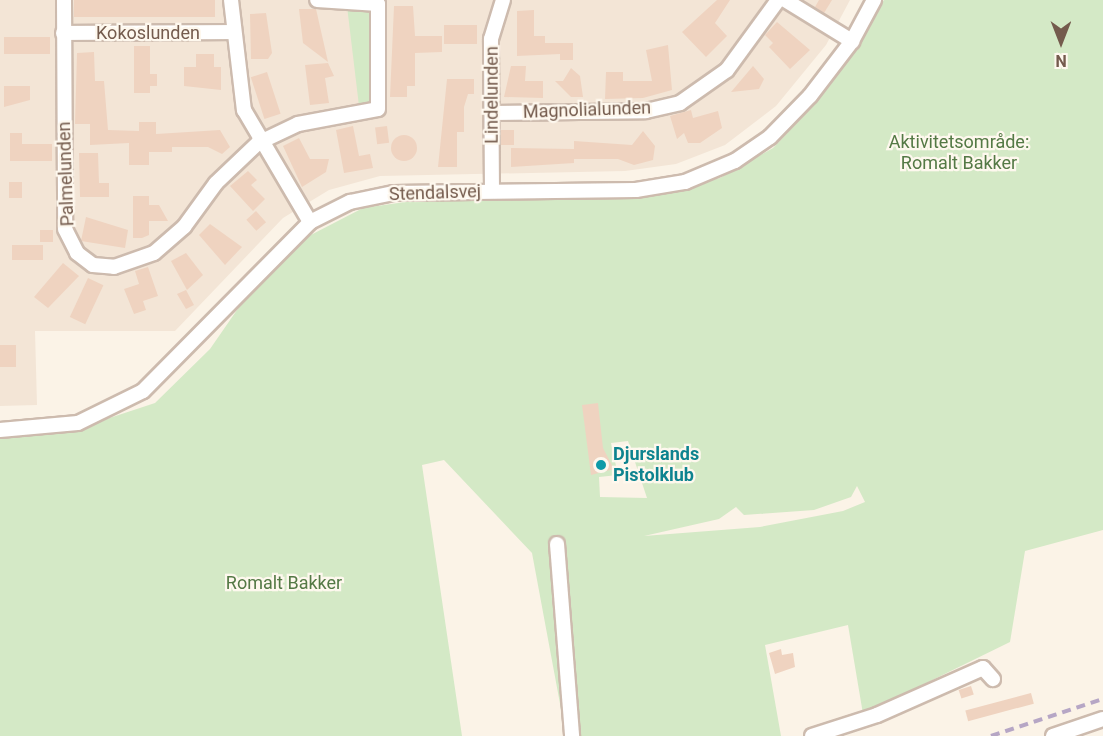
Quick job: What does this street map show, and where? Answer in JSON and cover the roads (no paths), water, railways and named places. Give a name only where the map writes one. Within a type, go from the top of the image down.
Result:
[{"type":"street","name":"Palmelunden","points":[[64,0],[65,229],[76,253],[93,265],[114,267],[154,253],[184,227],[216,183],[258,143],[298,124],[378,109],[378,4],[317,0]]},
{"type":"street","points":[[231,0],[238,87],[258,143],[310,222]]},
{"type":"street","name":"Lindelunden","points":[[492,191],[491,39],[503,0]]},
{"type":"street","name":"Magnolialunden","points":[[493,113],[646,111],[680,103],[727,70],[778,0]]},
{"type":"street","points":[[785,0],[852,41]]},
{"type":"street","name":"Stendalsvej","points":[[0,430],[78,423],[143,391],[310,222],[350,202],[394,193],[636,190],[685,182],[735,161],[770,137],[852,41],[874,0]]},
{"type":"street","name":"Kokoslunden","points":[[63,33],[232,32]]},
{"type":"street","points":[[557,544],[572,736]]},
{"type":"street","points":[[812,736],[888,711],[983,668],[993,679]]},
{"type":"street","points":[[1053,736],[1103,719]]},
{"type":"railway","points":[[991,736],[1103,699]]},
{"type":"place","name":"Djurslands Pistolklub","points":[[601,465]]},
{"type":"park label","name":"Aktivitetsområde: Romalt Bakker","points":[[959,153]]},
{"type":"park label","name":"Romalt Bakker","points":[[284,583]]}]
